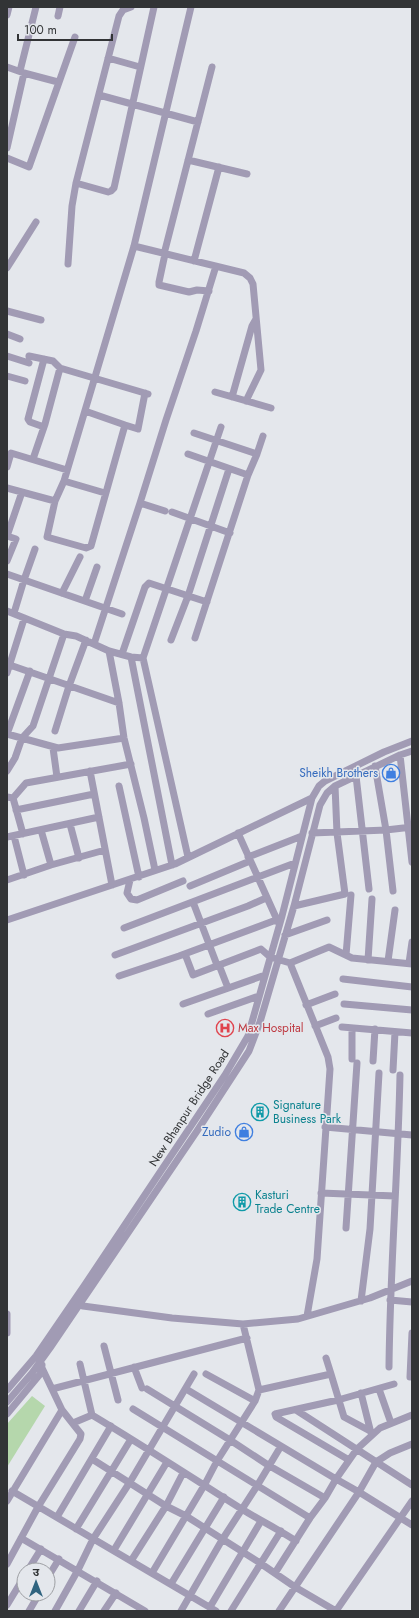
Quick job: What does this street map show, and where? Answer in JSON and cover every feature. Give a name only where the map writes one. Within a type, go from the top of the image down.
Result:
[{"type":"street","points":[[7,15],[10,7]]},
{"type":"street","points":[[7,148],[36,7]]},
{"type":"street","points":[[58,16],[60,7]]},
{"type":"street","points":[[68,264],[72,206],[76,183],[119,16],[123,10],[131,7]]},
{"type":"street","points":[[76,183],[108,192],[114,188],[154,7]]},
{"type":"street","points":[[125,425],[91,546],[86,548],[47,537],[55,501],[64,481],[134,246],[191,7]]},
{"type":"street","points":[[7,158],[29,167],[58,82],[75,38]]},
{"type":"street","points":[[108,58],[140,67]]},
{"type":"street","points":[[7,67],[58,82]]},
{"type":"street","points":[[209,291],[197,290],[189,292],[159,285],[159,282],[212,67]]},
{"type":"street","points":[[99,95],[166,112],[198,122]]},
{"type":"street","points":[[188,160],[247,174]]},
{"type":"street","points":[[194,261],[219,168]]},
{"type":"street","points":[[7,268],[36,222]]},
{"type":"street","points":[[134,246],[244,273],[250,278],[253,284],[260,370],[246,401]]},
{"type":"street","points":[[94,644],[216,266]]},
{"type":"street","points":[[7,311],[41,320]]},
{"type":"street","points":[[232,397],[256,319]]},
{"type":"street","points":[[7,334],[20,339]]},
{"type":"street","points":[[7,356],[29,360],[44,359],[53,361],[60,368],[147,394],[138,429],[85,411]]},
{"type":"street","points":[[44,359],[28,419],[30,422],[44,427]]},
{"type":"street","points":[[33,459],[44,427],[60,368]]},
{"type":"street","points":[[7,376],[25,381]]},
{"type":"street","points":[[216,392],[271,408]]},
{"type":"street","points":[[188,857],[143,658],[221,427]]},
{"type":"street","points":[[194,433],[257,454]]},
{"type":"street","points":[[195,638],[248,475],[263,436]]},
{"type":"street","points":[[7,467],[11,453],[67,470]]},
{"type":"street","points":[[188,454],[248,475]]},
{"type":"street","points":[[171,640],[188,596],[209,526],[229,469]]},
{"type":"street","points":[[64,481],[105,493]]},
{"type":"street","points":[[7,488],[55,501]]},
{"type":"street","points":[[7,561],[16,539],[7,536],[10,513],[22,492]]},
{"type":"street","points":[[140,503],[168,511],[230,533]]},
{"type":"street","points":[[35,549],[24,580],[10,612],[24,619],[64,634],[76,636],[109,651],[131,657],[143,658]]},
{"type":"street","points":[[62,593],[80,557]]},
{"type":"street","points":[[85,601],[97,567]]},
{"type":"street","points":[[7,574],[122,614]]},
{"type":"street","points":[[122,654],[145,587],[149,583],[207,602]]},
{"type":"street","points":[[7,673],[24,619]]},
{"type":"street","points":[[7,771],[15,758],[22,738],[34,726],[64,634]]},
{"type":"street","points":[[55,731],[69,686],[86,640]]},
{"type":"street","points":[[109,651],[124,738],[155,870]]},
{"type":"street","points":[[131,657],[172,865]]},
{"type":"street","points":[[9,664],[119,703]]},
{"type":"street","points":[[30,672],[7,734],[53,748],[124,738]]},
{"type":"street","name":"New Bhanpur Bridge Road","points":[[16,1386],[42,1359],[80,1304],[194,1129],[248,1036],[312,798],[319,786],[325,781],[384,752],[412,741]]},
{"type":"street","points":[[53,748],[57,777]]},
{"type":"street","name":"New Bhanpur Bridge Road","points":[[7,1402],[16,1386],[84,1286],[249,1051],[260,1022],[294,906],[312,832],[323,798],[335,786],[375,766],[412,751]]},
{"type":"street","points":[[400,755],[410,827],[412,862]]},
{"type":"street","points":[[7,756],[15,758]]},
{"type":"street","points":[[23,834],[16,810],[10,798],[26,783],[131,764]]},
{"type":"street","points":[[375,766],[386,830],[394,891]]},
{"type":"street","points":[[90,771],[112,885]]},
{"type":"street","points":[[356,776],[369,889]]},
{"type":"street","points":[[119,786],[139,876]]},
{"type":"street","points":[[294,906],[345,894],[337,833],[335,786]]},
{"type":"street","points":[[16,810],[94,794]]},
{"type":"street","points":[[7,920],[172,865],[312,798]]},
{"type":"street","points":[[24,875],[10,836],[99,817]]},
{"type":"street","points":[[70,824],[80,858]]},
{"type":"street","points":[[312,832],[337,833],[410,827]]},
{"type":"street","points":[[41,830],[51,865]]},
{"type":"street","points":[[119,976],[278,922],[238,833]]},
{"type":"street","points":[[130,880],[127,893],[131,899],[137,900],[249,859],[302,836]]},
{"type":"street","points":[[7,880],[51,865],[105,850]]},
{"type":"street","points":[[124,928],[295,863]]},
{"type":"street","points":[[346,955],[351,896]]},
{"type":"street","points":[[115,955],[266,898]]},
{"type":"street","points":[[368,960],[372,899]]},
{"type":"street","points":[[193,902],[209,945],[228,988]]},
{"type":"street","points":[[388,962],[395,910]]},
{"type":"street","points":[[285,935],[327,920]]},
{"type":"street","points":[[185,954],[194,975],[262,949],[270,957],[290,963],[329,947],[352,958],[411,963],[412,942]]},
{"type":"street","points":[[290,963],[328,1057],[330,1069],[317,1259],[307,1316]]},
{"type":"street","points":[[183,1004],[265,975]]},
{"type":"street","points":[[343,979],[412,987]]},
{"type":"street","points":[[306,1005],[335,994]]},
{"type":"street","points":[[208,1014],[259,996]]},
{"type":"street","points":[[344,1004],[412,1010]]},
{"type":"street","points":[[315,1026],[336,1018]]},
{"type":"street","points":[[342,1027],[412,1033]]},
{"type":"street","points":[[346,1228],[352,1130],[354,1061],[352,1028]]},
{"type":"street","points":[[373,1061],[375,1030]]},
{"type":"street","points":[[393,1070],[395,1032]]},
{"type":"street","points":[[362,1301],[370,1230],[379,1073]]},
{"type":"street","points":[[389,1367],[390,1290],[399,1134],[400,1075]]},
{"type":"street","points":[[325,1127],[412,1135]]},
{"type":"street","points":[[321,1193],[395,1196]]},
{"type":"street","points":[[80,1304],[82,1306],[172,1318],[243,1324],[298,1319],[362,1301],[412,1281]]},
{"type":"street","points":[[390,1300],[412,1302]]},
{"type":"street","points":[[7,1314],[7,1333]]},
{"type":"street","points":[[152,1573],[205,1484],[216,1461],[255,1401],[259,1390],[243,1324]]},
{"type":"street","points":[[410,1377],[412,1333]]},
{"type":"street","points":[[52,1389],[111,1372],[247,1338]]},
{"type":"street","points":[[104,1346],[118,1400]]},
{"type":"street","points":[[326,1358],[344,1417],[371,1433]]},
{"type":"street","points":[[16,1386],[41,1373],[42,1359]]},
{"type":"street","points":[[80,1364],[92,1415],[184,1473],[205,1484],[261,1521],[281,1531],[296,1541]]},
{"type":"street","points":[[134,1367],[144,1389],[325,1498]]},
{"type":"street","points":[[7,1564],[38,1507],[80,1439],[81,1434],[62,1410],[42,1368]]},
{"type":"street","points":[[55,1611],[94,1539],[130,1482],[194,1374]]},
{"type":"street","points":[[206,1374],[227,1387],[255,1401]]},
{"type":"street","points":[[259,1390],[331,1374]]},
{"type":"street","points":[[349,1460],[275,1416],[277,1414],[338,1400],[394,1384]]},
{"type":"street","points":[[186,1389],[412,1525]]},
{"type":"street","points":[[379,1389],[391,1423]]},
{"type":"street","points":[[361,1393],[371,1433]]},
{"type":"street","points":[[7,1414],[12,1394]]},
{"type":"street","points":[[133,1409],[163,1426],[216,1461],[310,1518]]},
{"type":"street","points":[[7,1501],[62,1410]]},
{"type":"street","points":[[296,1410],[412,1485]]},
{"type":"street","points":[[73,1423],[92,1415]]},
{"type":"street","points":[[275,1573],[357,1449],[371,1433],[412,1415]]},
{"type":"street","points":[[57,1517],[111,1426]]},
{"type":"street","points":[[76,1529],[131,1439]]},
{"type":"street","points":[[278,1611],[359,1492],[376,1462],[390,1453],[412,1444]]},
{"type":"street","points":[[181,1611],[222,1540],[281,1446]]},
{"type":"street","points":[[92,1458],[166,1506],[186,1516],[260,1563],[295,1588],[336,1611],[412,1501]]},
{"type":"street","points":[[114,1550],[167,1462]]},
{"type":"street","points":[[131,1561],[166,1506],[184,1473]]},
{"type":"street","points":[[12,1491],[216,1611]]},
{"type":"street","points":[[171,1584],[224,1497]]},
{"type":"street","points":[[210,1607],[261,1521]]},
{"type":"street","points":[[231,1611],[281,1531]]},
{"type":"street","points":[[21,1538],[116,1593],[131,1608],[145,1611]]},
{"type":"street","points":[[33,1562],[41,1549]]},
{"type":"street","points":[[56,1563],[58,1559]]},
{"type":"street","points":[[79,1611],[97,1581]]},
{"type":"street","points":[[7,1605],[16,1590]]},
{"type":"street","points":[[104,1611],[116,1593]]},
{"type":"street","points":[[29,1611],[34,1602]]},
{"type":"green space","points":[[32,1396],[45,1406],[7,1467],[7,1424]]},
{"type":"place","name":"Sheikh Brothers","points":[[391,773]]},
{"type":"place","name":"Max Hospital","points":[[225,1028]]},
{"type":"place","name":"Signature Business Park","points":[[260,1112]]},
{"type":"place","name":"Zudio","points":[[244,1132]]},
{"type":"place","name":"Kasturi Trade Centre","points":[[242,1202]]}]
